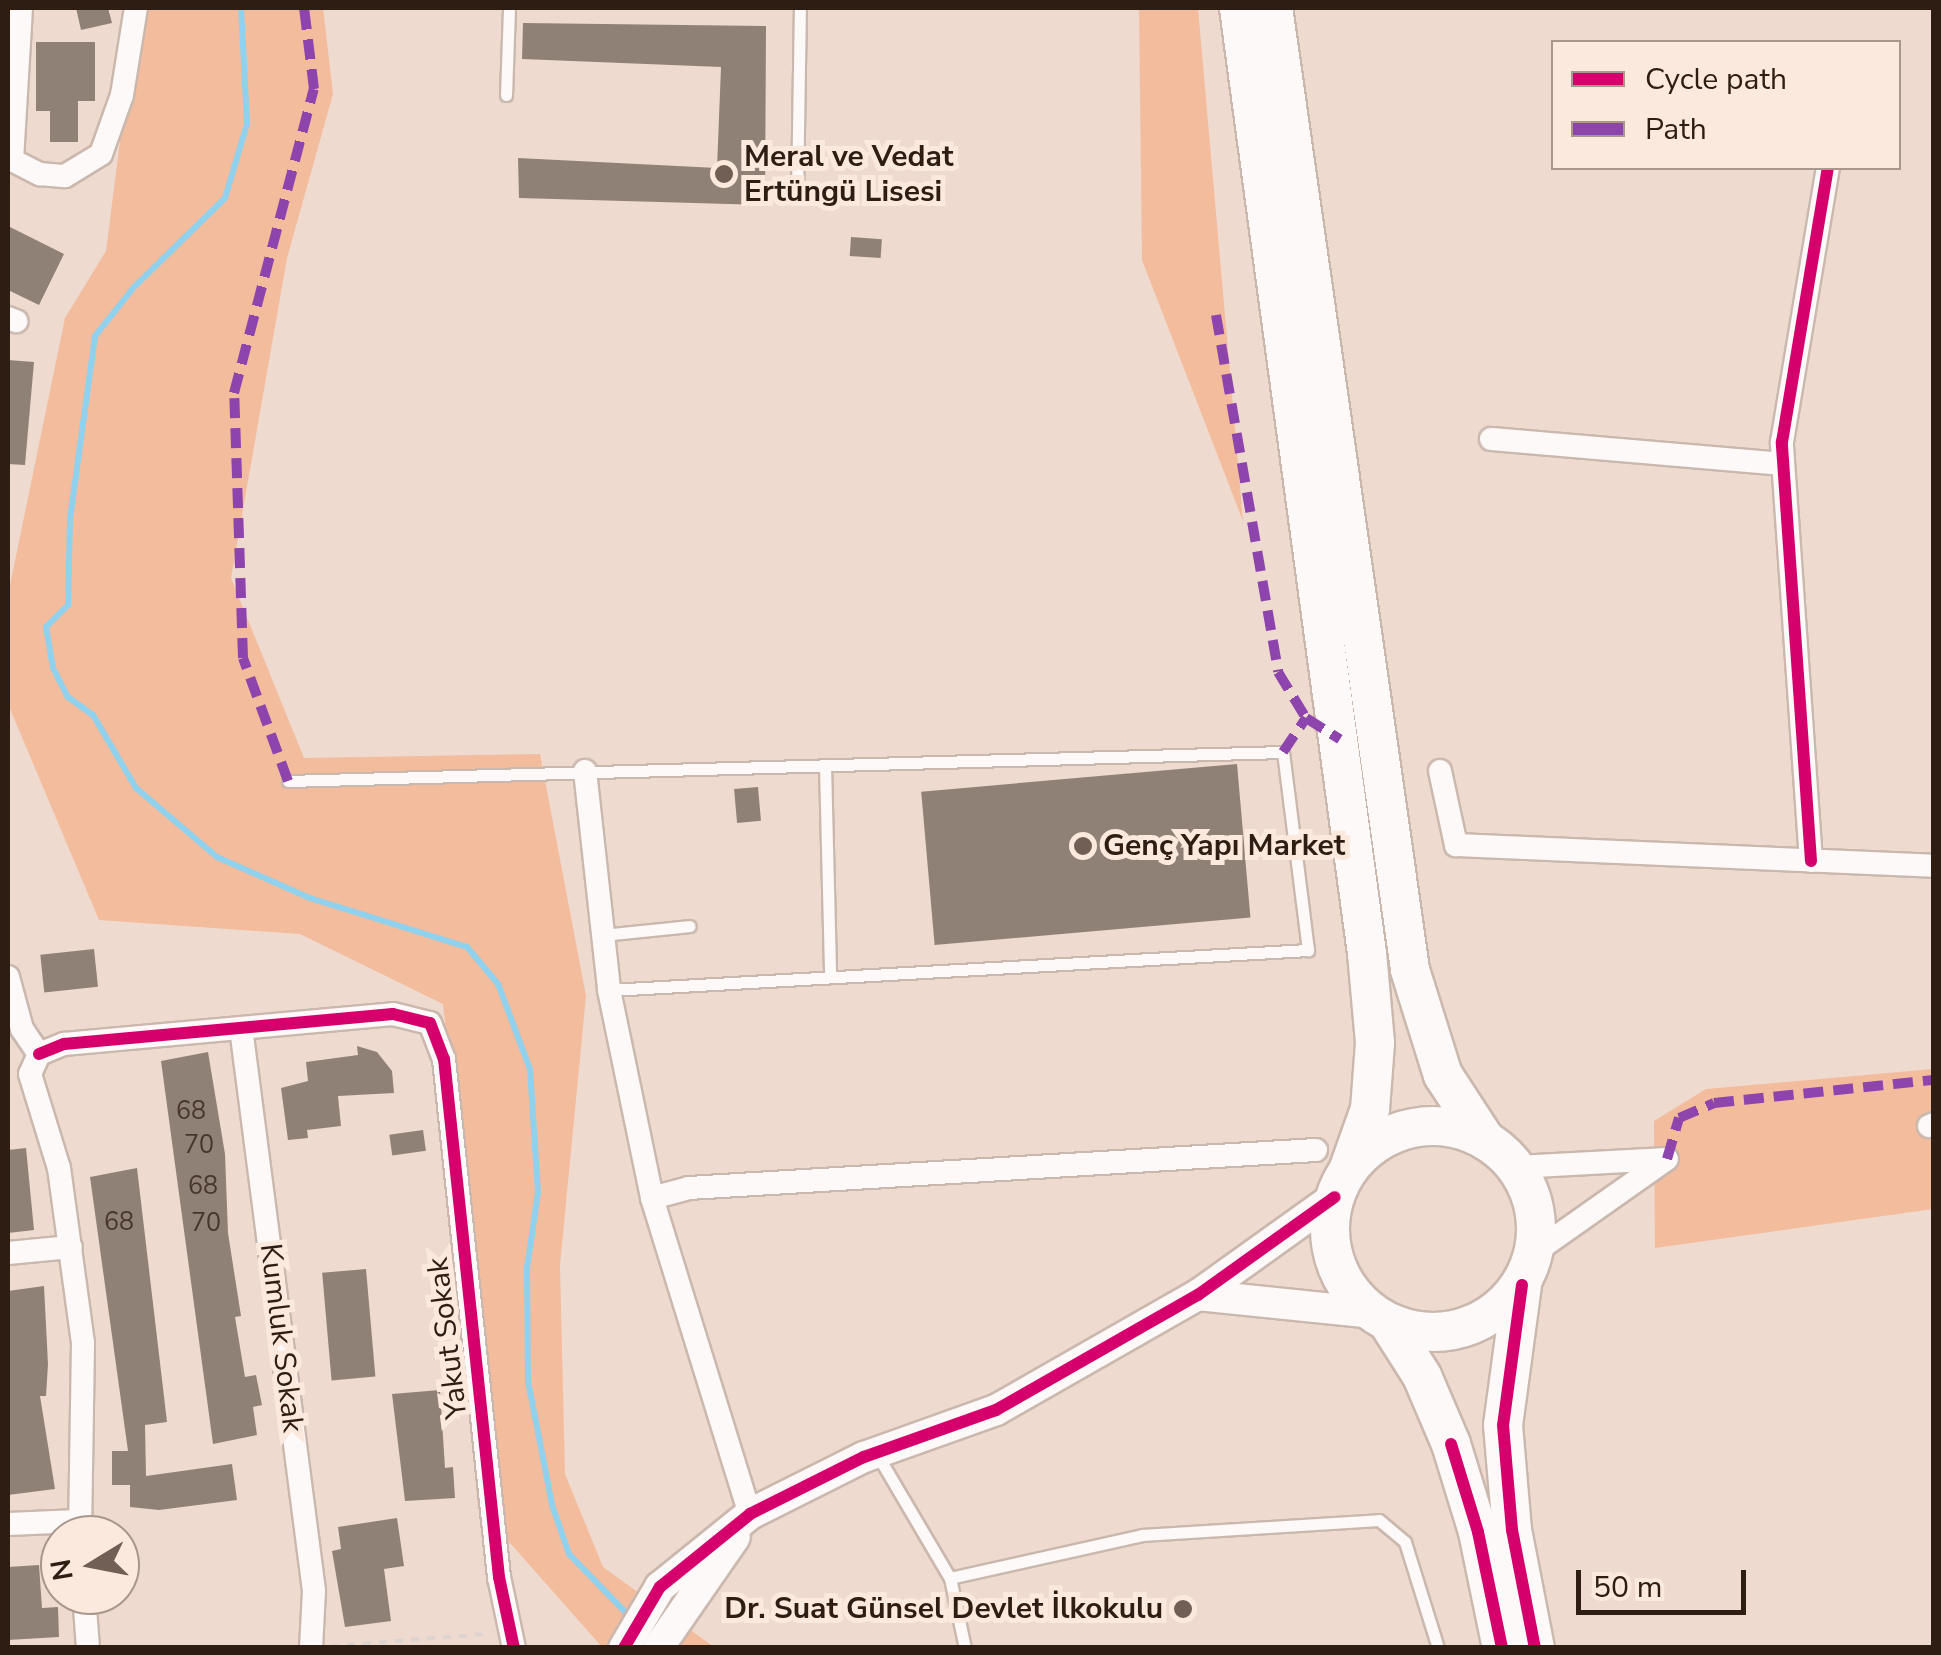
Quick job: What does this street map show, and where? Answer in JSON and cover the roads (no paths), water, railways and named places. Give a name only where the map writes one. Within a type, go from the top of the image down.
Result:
[{"type":"highway","points":[[1239,8],[1369,971],[1375,1043],[1370,1109],[1333,1172],[1334,1260],[1422,1376],[1451,1444],[1478,1532],[1502,1648]]},
{"type":"highway","points":[[1273,8],[1410,970],[1443,1075],[1486,1141],[1517,1167],[1531,1193],[1528,1268],[1503,1424],[1512,1530],[1535,1648]]},
{"type":"highway","points":[[1333,1172],[1374,1143],[1406,1128],[1442,1125],[1486,1141]]},
{"type":"highway","points":[[1380,1318],[1418,1333],[1477,1324],[1528,1268]]},
{"type":"street","points":[[21,8],[10,159],[40,174],[65,176],[101,154],[122,95],[136,8]]},
{"type":"street","points":[[1811,860],[1781,464],[1828,170]]},
{"type":"street","points":[[1491,439],[1781,464]]},
{"type":"street","points":[[586,771],[609,990],[652,1198],[750,1514]]},
{"type":"street","points":[[1440,771],[1456,845],[1934,866]]},
{"type":"street","points":[[8,977],[22,1028],[38,1054]]},
{"type":"street","name":"Yakut Sokak","points":[[242,1028],[393,1014],[430,1024],[444,1059],[512,1640]]},
{"type":"street","points":[[80,1515],[85,1368],[55,1150],[30,1074],[38,1054],[64,1044],[242,1028]]},
{"type":"street","name":"Kumluk Sokak","points":[[242,1028],[314,1591],[311,1647]]},
{"type":"street","points":[[1517,1167],[1667,1159],[1528,1268]]},
{"type":"street","points":[[652,1198],[689,1188],[1333,1172]]},
{"type":"street","points":[[624,1648],[750,1514],[876,1453],[996,1410],[1198,1295],[1333,1172]]},
{"type":"street","points":[[8,1253],[71,1247]]},
{"type":"street","points":[[1198,1295],[1380,1318]]},
{"type":"street","points":[[8,1524],[40,1526]]},
{"type":"street","points":[[658,1648],[674,1593]]},
{"type":"street","points":[[86,1615],[88,1648]]},
{"type":"lane","points":[[506,95],[509,8]]},
{"type":"lane","points":[[797,196],[800,8]]},
{"type":"lane","points":[[288,781],[1283,752],[1308,950],[609,990]]},
{"type":"lane","points":[[825,765],[830,977]]},
{"type":"lane","points":[[603,935],[690,926]]},
{"type":"lane","points":[[876,1453],[950,1578],[965,1648]]},
{"type":"lane","points":[[950,1578],[1142,1535],[1379,1520],[1404,1542],[1438,1648]]},
{"type":"waterway","points":[[241,8],[247,124],[225,198],[134,287],[95,336],[70,519],[68,605],[46,627],[53,668],[68,697],[93,715],[136,788],[217,857],[310,898],[467,947],[498,984],[530,1069],[538,1192],[527,1268],[528,1381],[552,1505],[569,1554],[630,1617]]},
{"type":"place","name":"Meral ve Vedat Ertüngü Lisesi","points":[[724,174]]},
{"type":"place","name":"Genç Yapı Market","points":[[1083,846]]},
{"type":"place","name":"Dr. Suat Günsel Devlet İlkokulu","points":[[1183,1609]]}]
